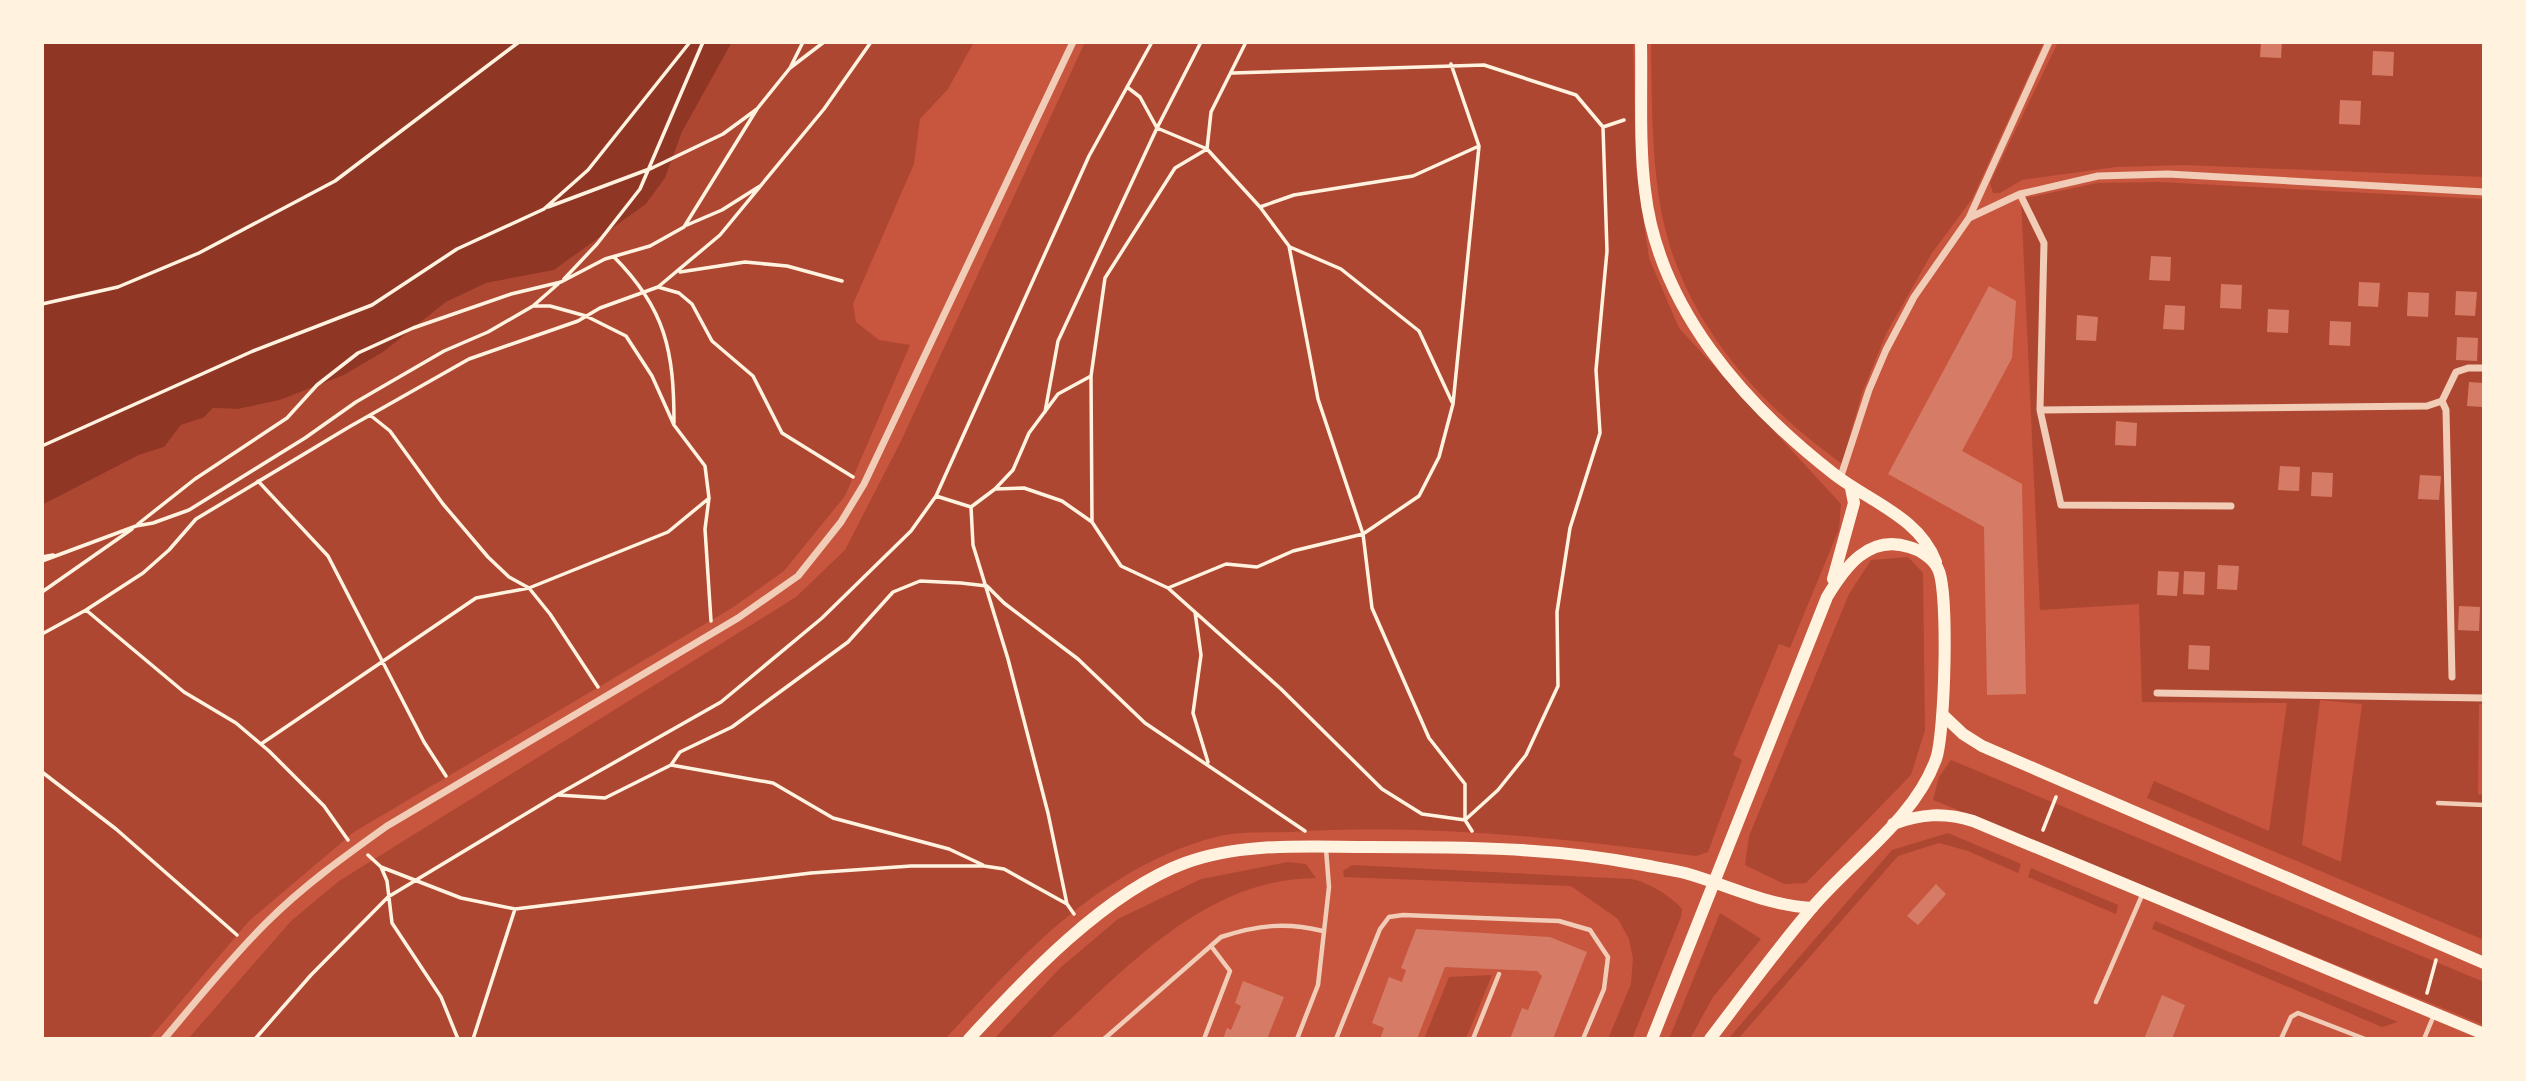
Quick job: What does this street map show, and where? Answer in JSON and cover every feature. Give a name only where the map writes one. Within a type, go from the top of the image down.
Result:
[{"type":"main road","points":[[1641,42],[1645,190],[1651,227],[1671,283],[1737,384],[1790,440],[1851,488],[1920,532],[1927,541],[1939,570],[1944,716],[1942,738],[1931,772],[1892,824],[1812,908],[1710,1039]]},
{"type":"main road","points":[[1652,1039],[1827,597],[1854,503],[1851,488]]},
{"type":"main road","points":[[1827,597],[1845,568],[1872,548],[1888,544],[1917,550],[1939,570]]},
{"type":"main road","points":[[1944,716],[1963,734],[1982,746],[2484,963]]},
{"type":"main road","points":[[1892,824],[1930,814],[1952,815],[2036,846],[2484,1034]]},
{"type":"main road","points":[[969,1039],[1006,998],[1084,927],[1140,885],[1185,863],[1240,849],[1484,847],[1624,861],[1685,873],[1767,902],[1812,908]]},
{"type":"street","points":[[164,1039],[247,943],[313,880],[355,849],[452,787],[711,633],[798,576],[841,522],[864,484],[1073,42]]},
{"type":"street","points":[[1840,479],[1869,390],[1886,350],[1914,297],[1969,218],[2049,42]]},
{"type":"street","points":[[1969,218],[2020,194],[2098,176],[2168,174],[2484,192]]},
{"type":"street","points":[[2020,194],[2044,243],[2040,410],[2061,505],[2231,506]]},
{"type":"street","points":[[2040,410],[2427,406],[2442,401],[2456,372],[2468,368],[2484,368]]},
{"type":"street","points":[[2442,401],[2446,410],[2452,677]]},
{"type":"street","points":[[2157,693],[2484,698]]},
{"type":"lane","points":[[2438,803],[2484,805]]},
{"type":"lane","points":[[1297,1039],[1318,985],[1329,887],[1326,847]]},
{"type":"lane","points":[[2096,1002],[2143,892]]},
{"type":"lane","points":[[1336,1039],[1380,929],[1390,918],[1403,915],[1559,921],[1590,930],[1608,957],[1604,989],[1583,1039]]},
{"type":"lane","points":[[1104,1039],[1221,937],[1245,930],[1292,924],[1323,931]]},
{"type":"lane","points":[[1204,1039],[1230,971],[1211,946]]},
{"type":"lane","points":[[1473,1039],[1499,974]]},
{"type":"lane","points":[[2281,1039],[2291,1017],[2298,1013],[2364,1039]]},
{"type":"lane","points":[[2424,1039],[2434,1014]]},
{"type":"path","points":[[42,304],[118,287],[199,253],[335,181],[519,42]]},
{"type":"path","points":[[544,209],[588,170],[690,42]]},
{"type":"path","points":[[42,559],[188,510],[387,384],[533,306],[561,282],[607,232],[640,189],[652,167],[703,42]]},
{"type":"path","points":[[684,227],[757,109],[790,68],[803,42]]},
{"type":"path","points":[[790,68],[824,42]]},
{"type":"path","points":[[42,634],[144,573],[169,551],[196,519],[469,359],[658,287],[720,235],[824,108],[871,42]]},
{"type":"path","points":[[255,1039],[311,975],[388,897],[557,794],[721,702],[822,618],[911,531],[936,496],[1089,156],[1152,42]]},
{"type":"path","points":[[1045,412],[1058,341],[1157,128],[1201,42]]},
{"type":"path","points":[[1207,149],[1211,112],[1233,73],[1246,42]]},
{"type":"path","points":[[1168,588],[1226,564],[1257,567],[1293,551],[1363,534],[1419,496],[1439,457],[1453,404],[1479,146],[1451,64]]},
{"type":"path","points":[[1233,73],[1483,65],[1576,95],[1603,127],[1606,251],[1596,370],[1600,433],[1570,528],[1557,612],[1558,686],[1526,754],[1498,790],[1465,820]]},
{"type":"path","points":[[1127,87],[1140,97],[1157,128],[1207,149],[1260,207],[1289,246],[1318,399],[1363,534],[1372,608],[1429,738],[1465,783],[1465,820],[1484,847]]},
{"type":"path","points":[[42,446],[253,351],[372,305],[457,249],[544,209],[652,167],[723,134],[757,109]]},
{"type":"path","points":[[1603,127],[1643,113]]},
{"type":"path","points":[[1260,207],[1294,195],[1413,176],[1479,146]]},
{"type":"path","points":[[1092,522],[1091,376],[1105,278],[1175,168],[1207,149]]},
{"type":"path","points":[[42,592],[136,526],[195,479],[288,418],[317,386],[358,353],[413,328],[512,294],[561,282],[614,257],[650,246],[722,209],[765,183]]},
{"type":"path","points":[[1289,246],[1341,269],[1419,331],[1453,404]]},
{"type":"path","points":[[614,257],[644,292],[669,342],[674,382],[674,425]]},
{"type":"path","points":[[678,272],[745,262],[787,266],[842,281]]},
{"type":"path","points":[[658,287],[679,293],[692,304],[712,341],[753,376],[782,433],[864,484]]},
{"type":"path","points":[[533,306],[550,306],[586,316],[626,336],[652,376],[674,425],[705,466],[709,498],[705,529],[711,633]]},
{"type":"path","points":[[971,507],[995,489],[1013,470],[1029,433],[1058,394],[1091,376]]},
{"type":"path","points":[[370,415],[390,430],[443,503],[488,557],[509,577],[529,589],[578,652],[604,697]]},
{"type":"path","points":[[258,481],[328,556],[424,742],[452,787]]},
{"type":"path","points":[[995,489],[1024,488],[1062,501],[1092,522],[1121,566],[1168,588],[1281,689],[1382,789],[1422,814],[1465,820]]},
{"type":"path","points":[[936,496],[971,507]]},
{"type":"path","points":[[261,744],[476,598],[529,589],[668,532],[709,498]]},
{"type":"path","points":[[971,507],[973,545],[987,586],[1048,813],[1067,904]]},
{"type":"path","points":[[557,794],[605,798],[671,765],[680,752],[732,727],[848,642],[893,592],[920,581],[987,586],[1004,603],[1078,659],[1145,723],[1209,764],[1326,847]]},
{"type":"path","points":[[86,610],[184,692],[236,723],[261,744],[324,806],[355,849],[373,857],[381,867],[392,923],[441,998],[458,1039]]},
{"type":"path","points":[[1195,612],[1201,655],[1192,713],[1209,764]]},
{"type":"path","points":[[671,765],[773,783],[833,818],[949,849],[984,866]]},
{"type":"path","points":[[42,772],[116,828],[247,943]]},
{"type":"path","points":[[2043,830],[2056,797]]},
{"type":"path","points":[[381,867],[461,898],[515,909],[811,873],[911,866],[984,866],[1004,869],[1067,904],[1084,927]]},
{"type":"path","points":[[473,1039],[515,909]]},
{"type":"path","points":[[2427,995],[2436,960]]},
{"type":"shaded area","points":[[42,42],[732,42],[682,132],[665,178],[646,204],[554,270],[486,283],[446,302],[383,352],[344,375],[280,400],[238,409],[213,408],[203,418],[181,425],[164,447],[139,455],[42,505]]},
{"type":"shaded area","points":[[732,42],[974,42],[948,89],[920,119],[914,164],[853,304],[856,322],[879,340],[910,345],[845,496],[784,571],[732,608],[354,832],[249,921],[149,1039],[42,1039],[42,505],[139,455],[164,447],[181,425],[203,418],[213,408],[238,409],[280,400],[344,375],[383,352],[446,302],[486,283],[554,270],[646,204],[665,178],[682,132]]},
{"type":"shaded area","points":[[1085,42],[1633,42],[1636,169],[1649,258],[1679,328],[1841,504],[1839,529],[1790,648],[1779,644],[1733,755],[1742,760],[1708,852],[1696,856],[1544,838],[1391,829],[1243,833],[1216,837],[1191,844],[1154,860],[1095,896],[1027,953],[945,1039],[188,1039],[291,921],[339,881],[796,597],[845,550],[901,441]]},
{"type":"shaded area","points":[[1651,42],[2044,42],[1972,199],[1932,253],[1886,334],[1862,393],[1842,464],[1783,416],[1756,389],[1709,329],[1690,296],[1675,261],[1660,202],[1653,133]]},
{"type":"shaded area","points":[[2058,42],[2484,42],[2484,177],[2185,165],[2116,167],[2022,180],[2000,193],[1993,193],[1990,183]]},
{"type":"shaded area","points":[[2159,182],[2484,199],[2484,704],[2479,704],[2478,794],[2484,795],[2484,940],[2147,798],[2154,781],[2269,831],[2287,703],[2142,702],[2139,604],[2040,610],[2021,199],[2097,183]],"holes":[[[2320,700],[2362,704],[2341,862],[2302,845]]]},
{"type":"shaded area","points":[[1908,557],[1923,573],[1925,730],[1911,775],[1806,883],[1784,884],[1745,865],[1749,836],[1849,594],[1871,560]]},
{"type":"shaded area","points":[[1951,760],[2484,982],[2484,1025],[1933,800],[1939,777]]},
{"type":"shaded area","points":[[1948,833],[2021,864],[2018,873],[1968,851],[1939,843],[1898,856],[1738,1039],[1728,1039],[1892,850]]},
{"type":"shaded area","points":[[1288,862],[1306,864],[1316,878],[1275,882],[1237,894],[1202,911],[1138,958],[1049,1039],[994,1039],[1060,968],[1118,919],[1201,879]]},
{"type":"shaded area","points":[[1352,865],[1631,879],[1652,886],[1672,899],[1682,909],[1681,917],[1632,1039],[1608,1039],[1631,984],[1633,958],[1629,939],[1618,919],[1571,886],[1344,877],[1343,871]]},
{"type":"shaded area","points":[[2031,868],[2118,905],[2116,914],[2028,877]]},
{"type":"shaded area","points":[[1720,913],[1761,939],[1713,997],[1690,1039],[1669,1039]]},
{"type":"shaded area","points":[[2155,921],[2398,1022],[2382,1027],[2152,929]]},
{"type":"shaded area","points":[[1492,975],[1466,1039],[1424,1039],[1449,977]]},
{"type":"building","points":[[2261,42],[2282,42],[2281,58],[2260,57]]},
{"type":"building","points":[[2373,51],[2394,52],[2393,76],[2372,75]]},
{"type":"building","points":[[2340,100],[2361,101],[2360,125],[2339,124]]},
{"type":"building","points":[[2151,256],[2171,257],[2170,281],[2149,280]]},
{"type":"building","points":[[2359,282],[2380,283],[2378,307],[2358,306]]},
{"type":"building","points":[[2221,284],[2242,285],[2241,309],[2220,308]]},
{"type":"building","points":[[1989,286],[2016,301],[2012,358],[1962,451],[2022,484],[2026,694],[1987,695],[1984,527],[1888,474]]},
{"type":"building","points":[[2456,291],[2477,292],[2475,316],[2455,315]]},
{"type":"building","points":[[2408,292],[2429,293],[2428,317],[2407,316]]},
{"type":"building","points":[[2165,305],[2185,306],[2184,330],[2163,329]]},
{"type":"building","points":[[2268,309],[2289,310],[2288,333],[2267,332]]},
{"type":"building","points":[[2077,315],[2098,317],[2096,341],[2076,340]]},
{"type":"building","points":[[2330,321],[2351,322],[2350,346],[2329,345]]},
{"type":"building","points":[[2457,337],[2478,338],[2477,361],[2456,360]]},
{"type":"building","points":[[2469,382],[2484,383],[2484,407],[2467,406]]},
{"type":"building","points":[[2116,421],[2137,423],[2136,446],[2115,445]]},
{"type":"building","points":[[2280,466],[2300,467],[2299,491],[2278,490]]},
{"type":"building","points":[[2312,472],[2333,473],[2332,497],[2311,496]]},
{"type":"building","points":[[2420,475],[2441,476],[2439,500],[2418,499]]},
{"type":"building","points":[[2218,565],[2239,566],[2237,590],[2217,589]]},
{"type":"building","points":[[2158,571],[2179,572],[2177,596],[2157,595]]},
{"type":"building","points":[[2184,571],[2205,572],[2204,595],[2183,594]]},
{"type":"building","points":[[2459,606],[2480,607],[2479,631],[2458,630]]},
{"type":"building","points":[[2189,645],[2210,646],[2209,670],[2188,669]]},
{"type":"building","points":[[1936,884],[1946,894],[1918,925],[1907,916]]},
{"type":"building","points":[[1416,929],[1550,937],[1587,952],[1553,1039],[1510,1039],[1522,1008],[1528,1010],[1542,976],[1537,971],[1445,967],[1417,1039],[1380,1039],[1384,1028],[1372,1023],[1389,977],[1402,982],[1406,970],[1401,968]]},
{"type":"building","points":[[1243,981],[1284,997],[1267,1039],[1223,1039],[1227,1028],[1231,1030],[1241,1006],[1235,1003]]},
{"type":"building","points":[[2162,995],[2185,1005],[2172,1039],[2144,1039]]}]
